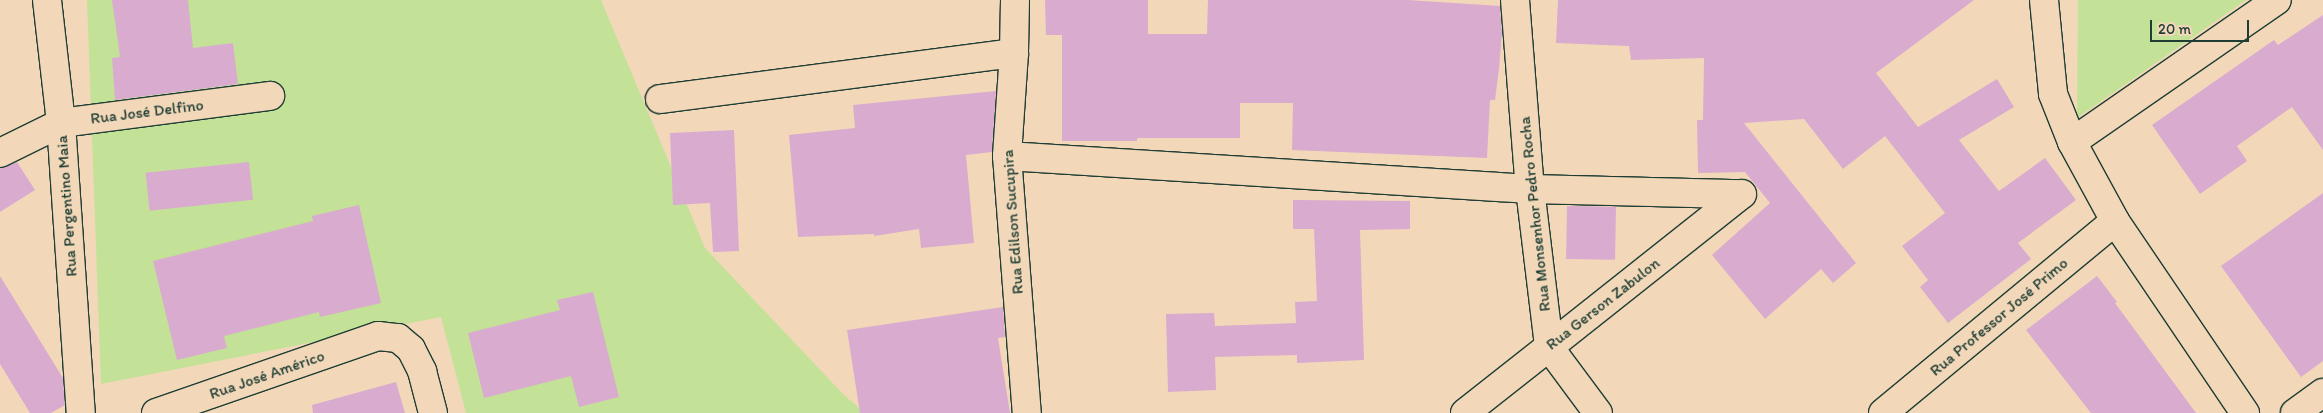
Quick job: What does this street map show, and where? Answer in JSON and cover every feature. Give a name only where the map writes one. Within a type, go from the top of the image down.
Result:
[{"type":"street","name":"Rua Pergentino Maia","points":[[47,0],[61,123],[81,413]]},
{"type":"street","name":"Rua Edilson Sucupira","points":[[1015,0],[1014,53],[1007,156],[1027,413]]},
{"type":"street","name":"Rua Monsenhor Pedro Rocha","points":[[1515,0],[1530,189],[1549,347],[1598,413]]},
{"type":"street","points":[[2044,0],[2053,94],[2072,142],[2115,221],[2245,413]]},
{"type":"street","points":[[2072,142],[2277,0]]},
{"type":"street","points":[[660,99],[1014,53]]},
{"type":"street","name":"Rua José Delfino","points":[[0,153],[61,123],[270,96]]},
{"type":"street","points":[[1007,156],[1530,189]]},
{"type":"street","name":"Rua Gerson Zabulon","points":[[1464,413],[1742,194],[1530,189]]},
{"type":"street","name":"Rua Professor José Primo","points":[[1883,413],[2115,221]]},
{"type":"street","name":"Rua José Américo","points":[[156,413],[378,336],[398,338],[411,349],[422,372],[433,413]]},
{"type":"street","points":[[2295,413],[2323,393]]},
{"type":"green space","points":[[87,0],[601,0],[705,248],[844,395],[865,413],[466,413],[441,317],[101,384]]},
{"type":"green space","points":[[2078,0],[2246,0],[2077,118]]},
{"type":"building","points":[[112,0],[188,0],[193,48],[233,43],[238,84],[115,100],[112,58],[120,57]]},
{"type":"building","points":[[1045,0],[1148,0],[1148,34],[1207,34],[1208,0],[1408,0],[1500,6],[1502,32],[1499,69],[1495,100],[1490,100],[1487,158],[1292,150],[1293,103],[1240,103],[1240,138],[1137,138],[1137,141],[1062,141],[1062,35],[1046,35]]},
{"type":"building","points":[[1558,0],[1974,0],[1876,73],[1918,127],[1997,79],[2014,107],[1959,140],[1999,191],[2045,158],[2076,200],[2018,243],[2031,259],[1948,323],[1920,287],[1928,280],[1902,246],[1945,213],[1885,136],[1843,169],[1804,119],[1744,123],[1856,263],[1833,283],[1821,269],[1765,319],[1712,255],[1770,203],[1745,172],[1698,173],[1697,120],[1703,120],[1704,58],[1631,60],[1629,46],[1556,43]]},
{"type":"building","points":[[2323,15],[2323,150],[2292,107],[2237,146],[2247,161],[2200,194],[2152,125],[2274,40],[2278,45]]},
{"type":"building","points":[[996,91],[992,152],[966,155],[974,243],[921,248],[919,229],[874,236],[874,234],[798,237],[789,135],[855,128],[853,105]]},
{"type":"building","points":[[734,130],[739,251],[713,252],[710,203],[673,205],[670,133]]},
{"type":"building","points":[[17,162],[35,190],[0,212],[0,168]]},
{"type":"building","points":[[249,162],[253,200],[150,211],[146,173]]},
{"type":"building","points":[[2323,193],[2323,361],[2301,377],[2221,266]]},
{"type":"building","points":[[1293,200],[1410,201],[1410,229],[1360,230],[1364,360],[1297,363],[1297,355],[1215,357],[1216,390],[1168,392],[1166,314],[1214,313],[1215,326],[1296,323],[1295,302],[1317,301],[1314,229],[1293,229]]},
{"type":"building","points":[[359,205],[381,303],[320,317],[319,312],[224,336],[227,348],[177,360],[153,261],[313,221],[312,216]]},
{"type":"building","points":[[1567,206],[1616,207],[1615,260],[1566,259]]},
{"type":"building","points":[[0,276],[63,378],[65,405],[51,413],[30,413],[0,364]]},
{"type":"building","points":[[2097,276],[2196,413],[2091,413],[2026,330]]},
{"type":"building","points":[[593,292],[619,397],[579,407],[571,376],[484,398],[468,333],[560,310],[557,300]]},
{"type":"building","points":[[1003,307],[1005,337],[998,338],[1010,413],[860,413],[847,330]]},
{"type":"building","points":[[396,382],[405,413],[313,413],[312,405]]}]
